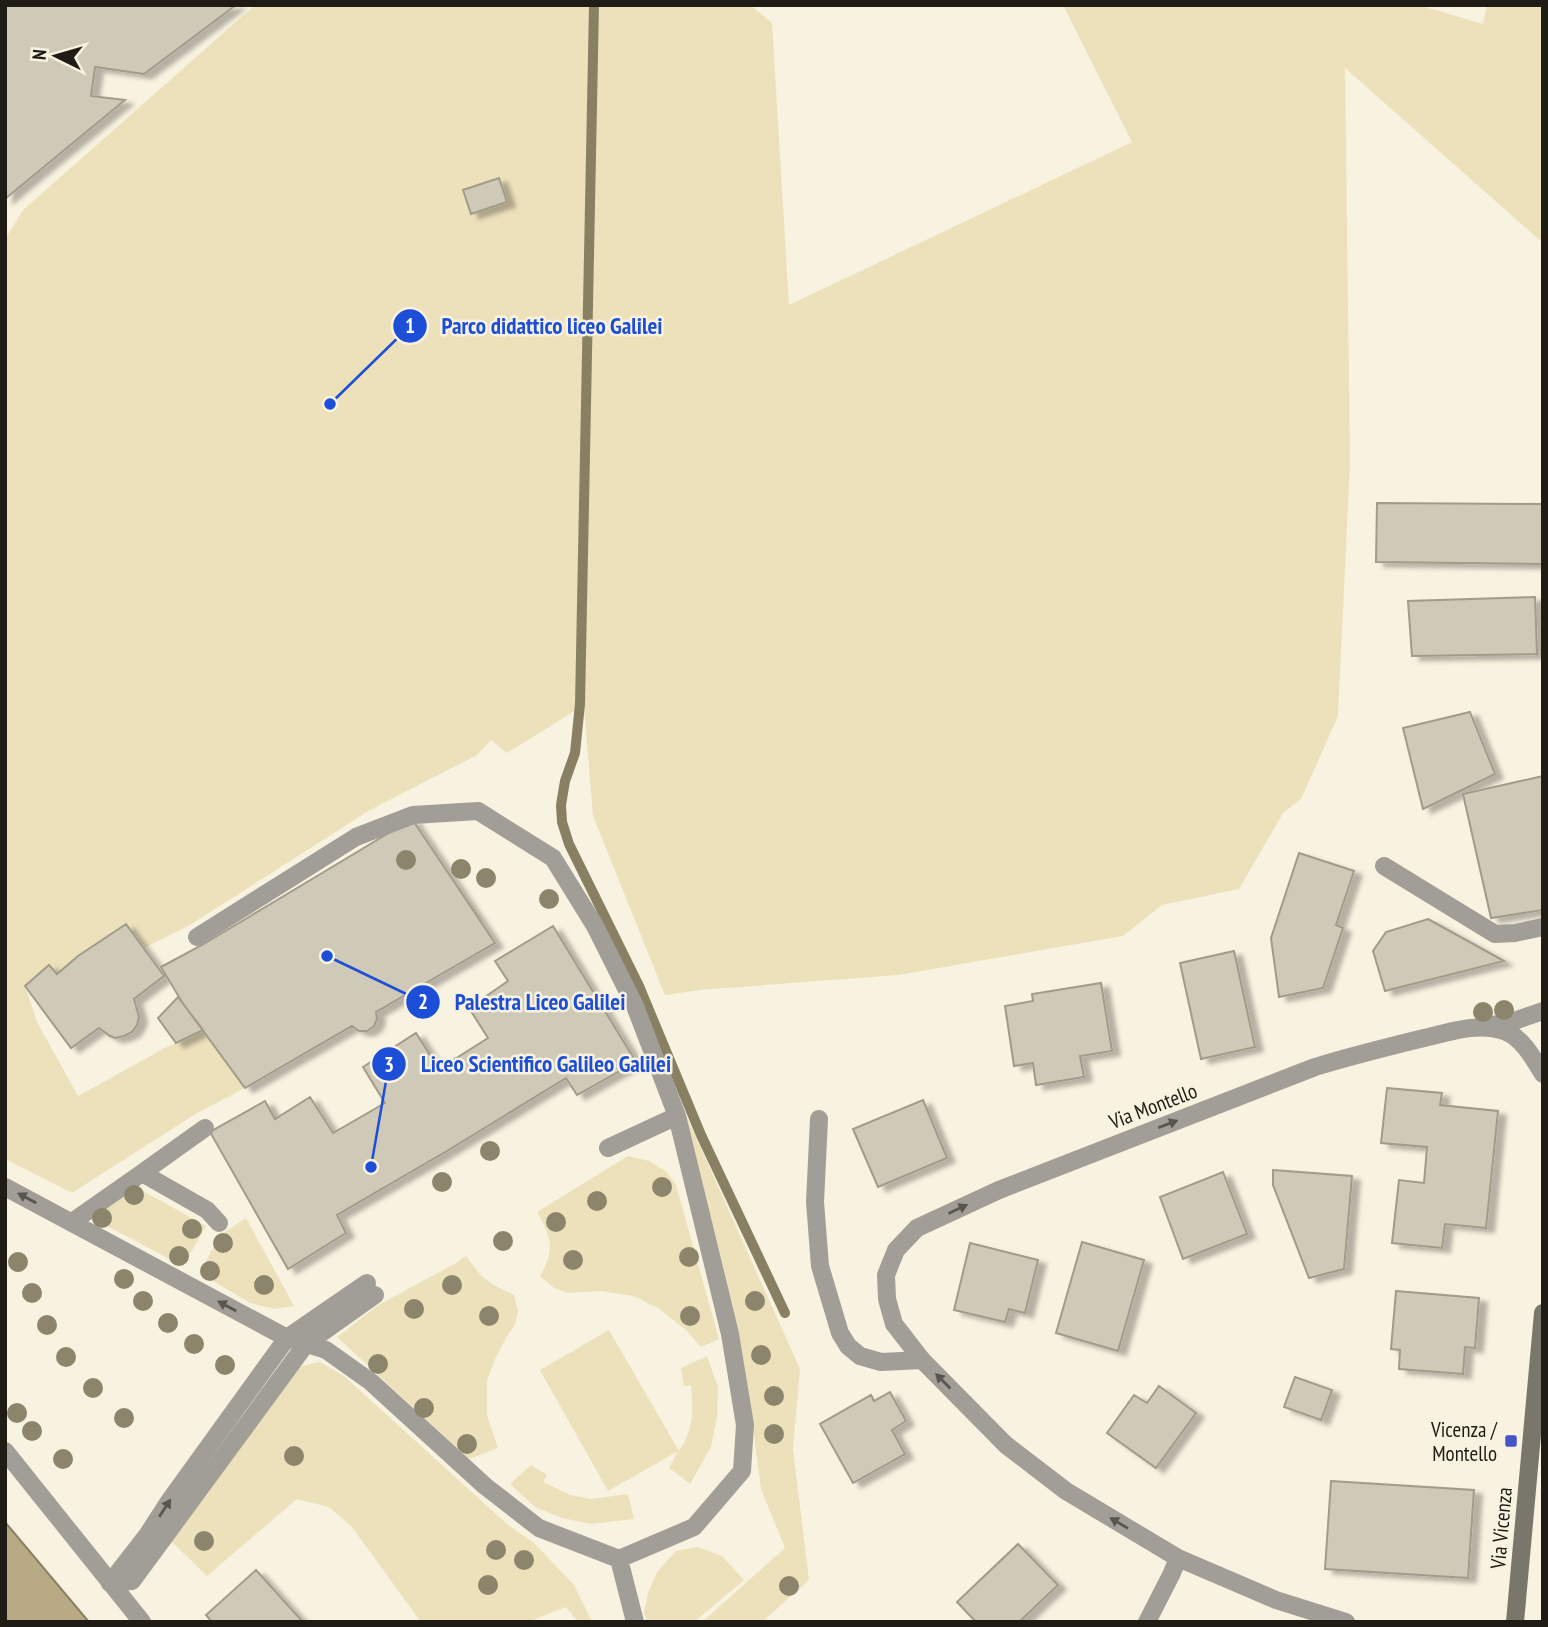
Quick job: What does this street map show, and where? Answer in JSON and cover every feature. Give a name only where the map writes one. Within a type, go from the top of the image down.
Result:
[{"type":"main road","name":"Via Vicenza","points":[[1515,1622],[1543,1313]]},
{"type":"street","points":[[5,1187],[287,1338],[326,1350],[371,1382],[485,1486],[539,1528],[619,1559],[694,1527],[742,1471],[745,1425],[730,1334],[677,1116],[635,1006],[596,926],[553,858],[478,811],[413,815],[356,837],[197,937]]},
{"type":"street","points":[[1384,866],[1494,934],[1543,927]]},
{"type":"street","points":[[1485,1027],[1539,1012]]},
{"type":"street","points":[[1524,1047],[1525,1032],[1539,1012]]},
{"type":"street","name":"Via Montello","points":[[1346,1622],[1276,1600],[1178,1558],[1066,1491],[1006,1445],[922,1360],[894,1324],[887,1299],[886,1275],[896,1250],[917,1228],[999,1190],[1315,1067],[1357,1054],[1451,1031],[1485,1027],[1506,1031],[1517,1039],[1543,1074]]},
{"type":"street","points":[[608,1148],[677,1116]]},
{"type":"street","points":[[819,1119],[815,1202],[820,1266],[840,1333],[848,1346],[860,1356],[881,1362],[922,1360]]},
{"type":"street","points":[[72,1222],[205,1128]]},
{"type":"street","points":[[142,1172],[207,1210],[219,1223]]},
{"type":"street","points":[[371,1289],[306,1344],[132,1581],[110,1583],[148,1534],[287,1338],[371,1289]]},
{"type":"street","points":[[5,1451],[142,1622]]},
{"type":"street","points":[[1147,1622],[1178,1558]]},
{"type":"street","points":[[619,1559],[635,1622]]},
{"type":"shaded area","points":[[255,5],[750,5],[772,23],[789,305],[1132,142],[1063,5],[1418,5],[1483,24],[1487,5],[1543,5],[1543,243],[1345,68],[1350,463],[1338,716],[1301,799],[1283,813],[1239,889],[1162,905],[1123,936],[898,975],[665,995],[593,816],[584,705],[507,753],[491,740],[477,755],[370,810],[190,925],[144,948],[125,924],[57,974],[49,965],[25,986],[37,1022],[78,1096],[163,1049],[202,1031],[182,1002],[221,982],[202,945],[370,844],[391,874],[448,871],[483,921],[230,1068],[245,1088],[197,1113],[72,1193],[5,1159],[5,239],[23,210]]},
{"type":"shaded area","points":[[685,1113],[800,1369],[793,1449],[809,1580],[762,1622],[702,1622],[785,1548],[761,1489],[748,1390]]},
{"type":"shaded area","points":[[628,1156],[649,1161],[666,1171],[676,1185],[719,1339],[701,1347],[686,1330],[658,1308],[634,1296],[600,1291],[568,1293],[554,1288],[540,1276],[548,1258],[550,1243],[537,1212]]},
{"type":"shaded area","points":[[134,1186],[206,1226],[183,1266],[90,1217]]},
{"type":"shaded area","points":[[246,1218],[294,1306],[274,1309],[250,1303],[200,1273],[219,1236]]},
{"type":"shaded area","points":[[466,1256],[486,1280],[514,1295],[518,1311],[515,1325],[494,1361],[487,1381],[487,1415],[498,1448],[469,1459],[337,1337],[380,1304]]},
{"type":"shaded area","points":[[609,1330],[679,1451],[690,1427],[692,1412],[691,1386],[684,1386],[681,1368],[707,1356],[718,1387],[717,1417],[711,1447],[690,1484],[669,1468],[678,1451],[608,1491],[540,1370]]},
{"type":"shaded area","points":[[320,1362],[344,1376],[508,1525],[534,1543],[574,1585],[592,1622],[578,1622],[566,1607],[528,1622],[421,1622],[352,1527],[329,1507],[297,1499],[207,1576],[172,1542],[298,1367]]},
{"type":"shaded area","points":[[531,1465],[547,1475],[543,1482],[570,1495],[591,1499],[628,1494],[634,1519],[591,1524],[562,1518],[535,1507],[510,1484]]},
{"type":"shaded area","points":[[5,1522],[89,1622],[5,1622]]},
{"type":"shaded area","points":[[697,1547],[722,1556],[744,1580],[694,1622],[647,1622],[644,1613],[648,1593],[657,1572],[676,1551]]},
{"type":"building","points":[[5,5],[236,5],[144,74],[95,67],[91,96],[125,100],[5,199]]},
{"type":"building","points":[[499,178],[507,202],[471,214],[463,190]]},
{"type":"building","points":[[1377,503],[1543,504],[1543,564],[1376,562]]},
{"type":"building","points":[[1535,597],[1537,654],[1412,656],[1408,601]]},
{"type":"building","points":[[1470,712],[1495,774],[1423,809],[1403,728]]},
{"type":"building","points":[[1543,776],[1543,910],[1491,918],[1463,794]]},
{"type":"building","points":[[412,819],[495,943],[376,1012],[374,1026],[367,1031],[359,1031],[352,1026],[245,1088],[182,1002],[161,967]]},
{"type":"building","points":[[1299,853],[1354,871],[1336,925],[1343,928],[1323,988],[1279,997],[1271,938]]},
{"type":"building","points":[[1428,919],[1504,961],[1385,991],[1373,951],[1386,932]]},
{"type":"building","points":[[126,924],[164,976],[134,999],[139,1017],[132,1032],[115,1038],[99,1028],[71,1048],[25,986],[49,965],[57,974],[78,956]]},
{"type":"building","points":[[553,926],[636,1062],[577,1095],[566,1078],[337,1215],[346,1233],[288,1269],[210,1132],[265,1101],[275,1119],[310,1097],[333,1133],[385,1103],[363,1067],[416,1033],[439,1069],[488,1038],[469,1008],[508,981],[495,961]]},
{"type":"building","points":[[1234,951],[1255,1047],[1201,1059],[1180,963]]},
{"type":"building","points":[[1101,983],[1112,1051],[1080,1056],[1084,1077],[1036,1085],[1033,1063],[1014,1066],[1005,1006],[1033,1001],[1032,994]]},
{"type":"building","points":[[178,997],[203,1030],[176,1043],[158,1018]]},
{"type":"building","points":[[1387,1088],[1442,1093],[1440,1105],[1498,1111],[1486,1228],[1445,1224],[1442,1248],[1392,1243],[1399,1180],[1424,1183],[1427,1147],[1381,1143]]},
{"type":"building","points":[[923,1100],[947,1158],[878,1187],[853,1129]]},
{"type":"building","points":[[1273,1170],[1352,1176],[1344,1269],[1309,1278],[1273,1185]]},
{"type":"building","points":[[1223,1172],[1247,1234],[1183,1259],[1160,1197]]},
{"type":"building","points":[[1082,1242],[1144,1260],[1118,1351],[1056,1333]]},
{"type":"building","points":[[970,1243],[1038,1260],[1025,1313],[1009,1309],[1005,1322],[954,1310]]},
{"type":"building","points":[[1396,1291],[1479,1298],[1475,1348],[1465,1347],[1463,1374],[1399,1369],[1400,1350],[1391,1349]]},
{"type":"building","points":[[1295,1377],[1332,1390],[1321,1420],[1284,1407]]},
{"type":"building","points":[[1159,1386],[1196,1413],[1156,1468],[1107,1433],[1134,1395],[1147,1403]]},
{"type":"building","points":[[890,1392],[906,1421],[892,1430],[905,1454],[853,1483],[820,1424],[871,1395],[874,1401]]},
{"type":"building","points":[[1331,1481],[1474,1490],[1468,1578],[1325,1569]]},
{"type":"building","points":[[1018,1544],[1058,1585],[1019,1622],[976,1622],[957,1602]]},
{"type":"building","points":[[256,1570],[303,1622],[212,1622],[206,1615]]},
{"type":"waterway","points":[[594,5],[580,704],[575,753],[565,781],[561,805],[562,822],[569,844],[639,986],[701,1135],[785,1313]]},
{"type":"place","name":"Parco didattico liceo Galilei","points":[[330,404]]},
{"type":"place","name":"Palestra Liceo Galilei","points":[[327,956]]},
{"type":"place","name":"Liceo Scientifico Galileo Galilei","points":[[371,1167]]},
{"type":"place","name":"Vicenza / Montello","points":[[1511,1441]]}]
